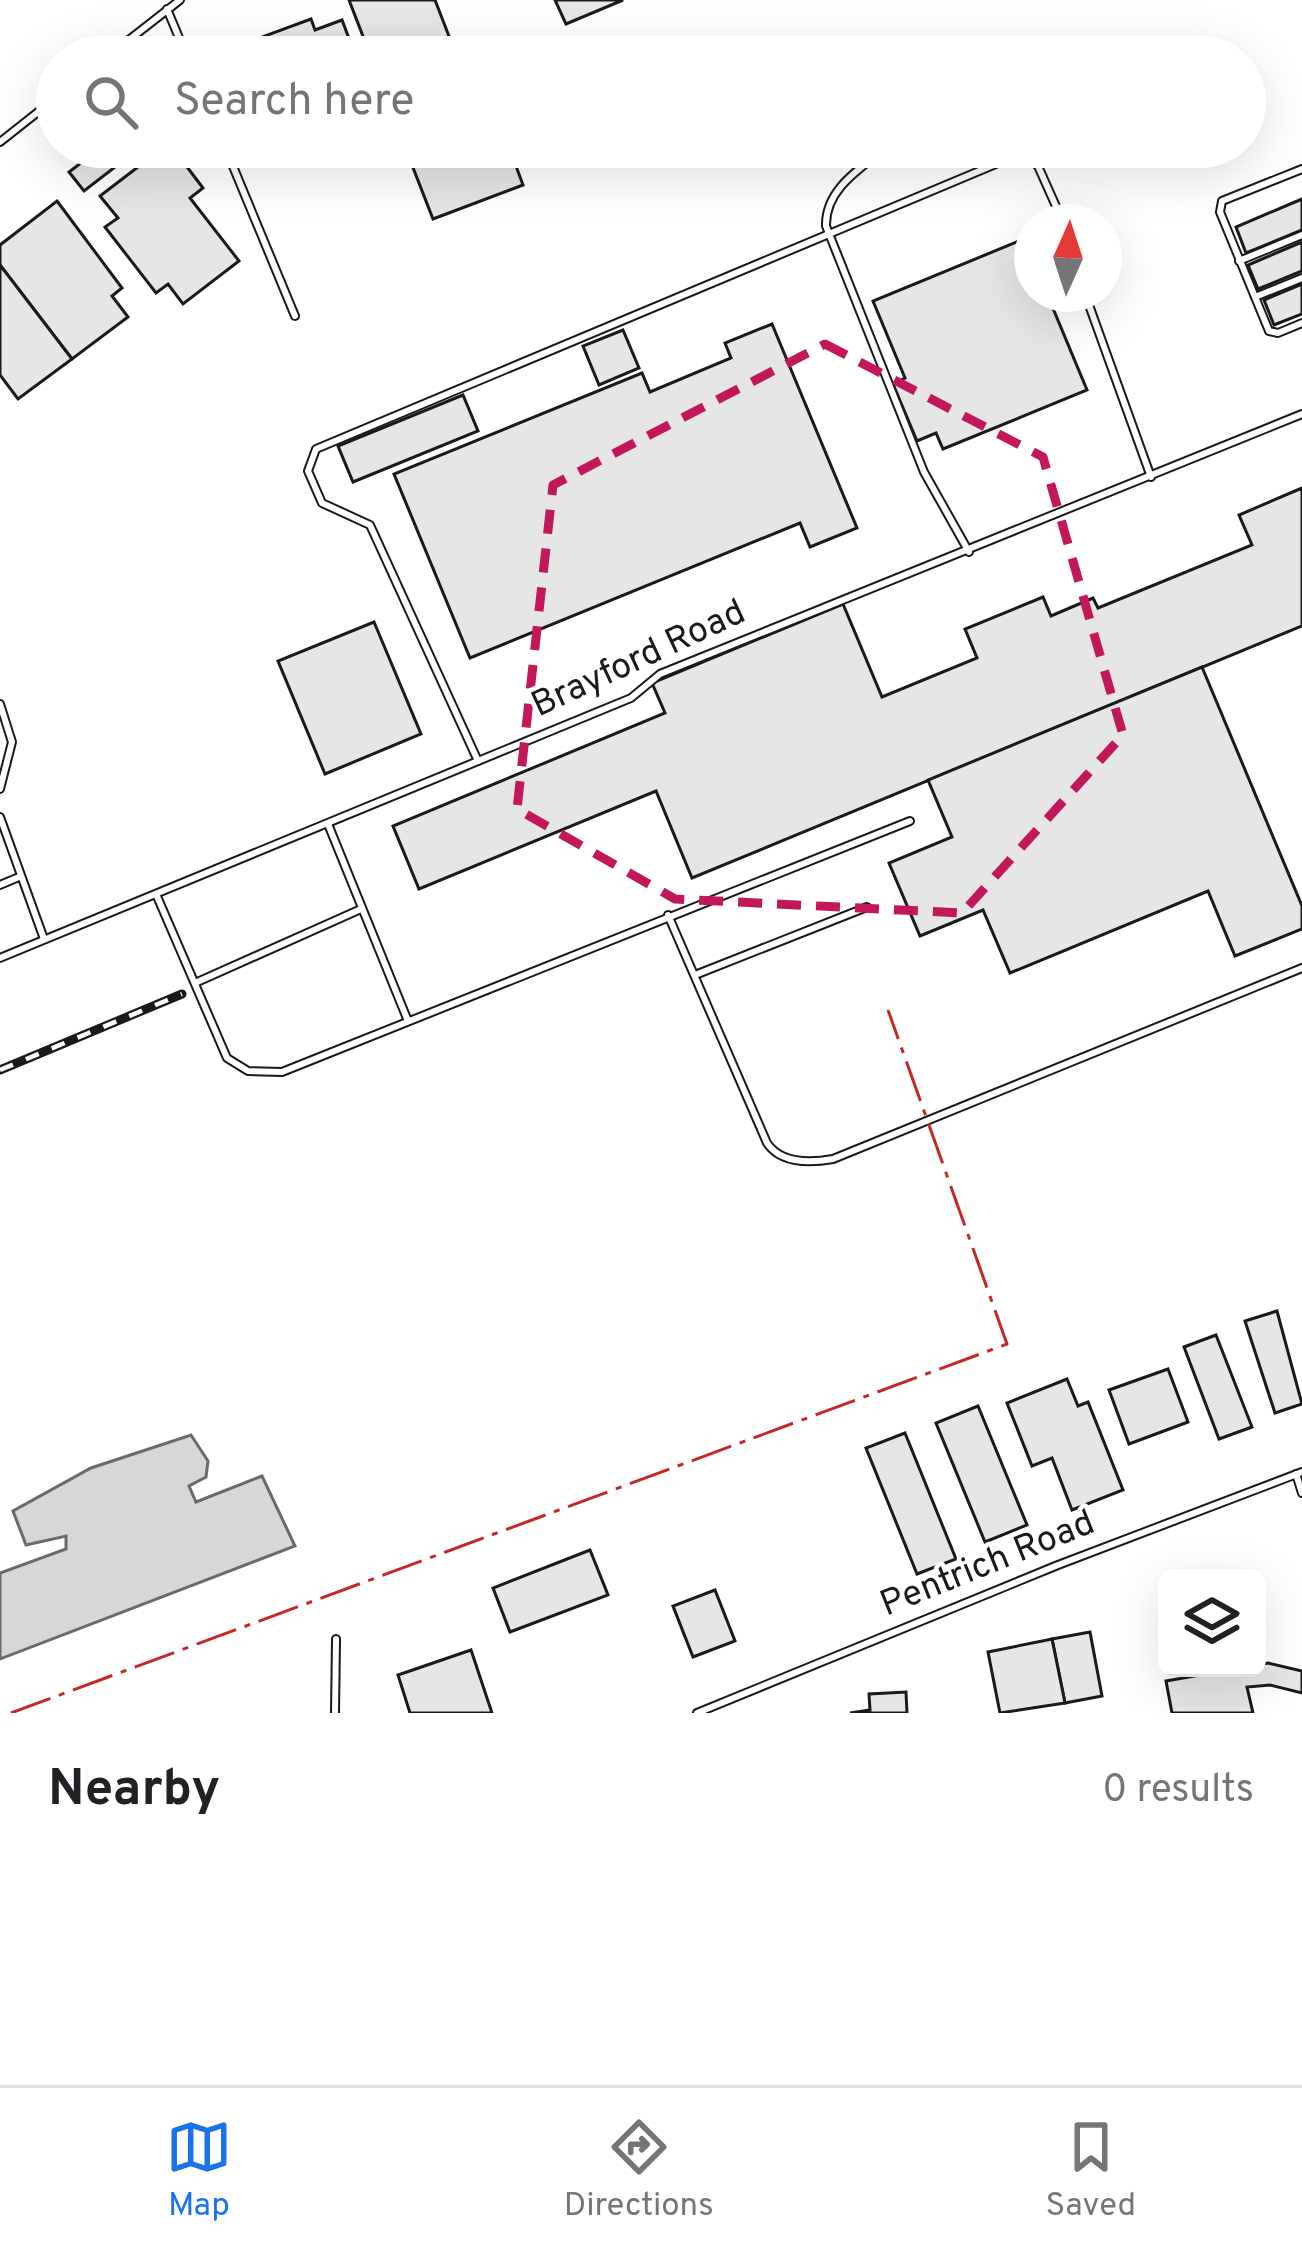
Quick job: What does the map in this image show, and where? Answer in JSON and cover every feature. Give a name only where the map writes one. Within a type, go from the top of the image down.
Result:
[{"type":"lane","points":[[133,36],[180,0]]},
{"type":"lane","points":[[167,9],[179,36]]},
{"type":"lane","points":[[0,142],[36,114]]},
{"type":"lane","points":[[234,168],[296,316]]},
{"type":"lane","points":[[865,168],[830,201],[826,217],[924,472],[969,552]]},
{"type":"lane","points":[[478,761],[370,525],[322,503],[308,471],[316,449],[993,168]]},
{"type":"lane","points":[[1040,168],[1055,204]]},
{"type":"lane","points":[[1302,169],[1222,201],[1222,220],[1269,331],[1277,334],[1302,322]]},
{"type":"lane","points":[[1239,261],[1302,235]]},
{"type":"lane","points":[[1255,297],[1302,278]]},
{"type":"lane","points":[[1091,312],[1151,477]]},
{"type":"lane","name":"Brayford Road","points":[[0,958],[631,698],[660,674],[1302,414]]},
{"type":"lane","points":[[0,704],[11,742],[0,789]]},
{"type":"lane","points":[[0,817],[44,939]]},
{"type":"lane","points":[[156,894],[227,1058],[232,1065],[258,1073],[283,1072],[910,821]]},
{"type":"lane","points":[[328,824],[408,1021]]},
{"type":"lane","points":[[0,885],[19,877]]},
{"type":"lane","points":[[695,974],[867,907]]},
{"type":"lane","points":[[195,983],[363,908]]},
{"type":"lane","points":[[668,915],[767,1142],[780,1156],[809,1162],[833,1159],[1302,968]]},
{"type":"lane","points":[[1299,1473],[1302,1493]]},
{"type":"lane","name":"Pentrich Road","points":[[697,1713],[1299,1473]]},
{"type":"lane","points":[[335,1713],[337,1640]]},
{"type":"highlighted area","points":[[825,344],[1043,457],[1123,735],[962,913],[675,899],[517,809],[553,485]]},
{"type":"shaded area","points":[[191,1435],[208,1461],[206,1477],[189,1486],[196,1502],[262,1476],[295,1546],[0,1659],[0,1573],[66,1549],[66,1536],[26,1545],[13,1511],[91,1468]]},
{"type":"building","points":[[349,0],[435,0],[449,36],[363,36]]},
{"type":"building","points":[[555,0],[623,0],[566,24]]},
{"type":"building","points":[[311,19],[315,30],[342,20],[348,36],[265,36]]},
{"type":"building","points":[[74,168],[114,168],[84,191],[69,172]]},
{"type":"building","points":[[137,168],[188,168],[203,188],[190,198],[239,261],[183,304],[168,284],[156,293],[105,227],[118,218],[100,196]]},
{"type":"building","points":[[413,168],[517,168],[523,185],[433,219]]},
{"type":"building","points":[[1302,199],[1302,230],[1246,253],[1236,227]]},
{"type":"building","points":[[57,201],[122,288],[112,296],[128,317],[72,359],[0,265],[0,245]]},
{"type":"building","points":[[1302,242],[1302,271],[1258,289],[1248,265]]},
{"type":"building","points":[[1014,243],[1014,312],[1054,312],[1087,390],[943,449],[936,433],[917,441],[893,384],[905,378],[873,301]]},
{"type":"building","points":[[0,265],[72,359],[18,399],[0,375]]},
{"type":"building","points":[[1302,284],[1302,314],[1274,325],[1264,300]]},
{"type":"building","points":[[772,324],[857,528],[810,547],[800,523],[470,658],[394,474],[642,373],[650,392],[731,358],[725,343]]},
{"type":"building","points":[[623,330],[639,368],[599,385],[583,346]]},
{"type":"building","points":[[463,395],[478,431],[353,482],[338,446]]},
{"type":"building","points":[[1302,488],[1302,626],[692,878],[656,791],[419,889],[393,826],[665,713],[652,683],[843,604],[882,697],[977,658],[965,629],[1043,597],[1051,616],[1093,598],[1098,608],[1252,545],[1239,515]]},
{"type":"building","points":[[374,622],[421,734],[325,774],[278,661]]},
{"type":"building","points":[[1202,667],[1302,906],[1302,929],[1235,956],[1208,891],[1010,973],[983,910],[920,936],[889,863],[952,837],[928,780]]},
{"type":"building","points":[[1277,1311],[1302,1404],[1275,1413],[1245,1321]]},
{"type":"building","points":[[1216,1335],[1252,1427],[1219,1439],[1184,1347]]},
{"type":"building","points":[[1168,1369],[1188,1422],[1129,1444],[1109,1390]]},
{"type":"building","points":[[1067,1379],[1078,1406],[1088,1402],[1123,1490],[1072,1510],[1052,1458],[1032,1466],[1007,1403]]},
{"type":"building","points":[[978,1406],[1027,1525],[985,1542],[936,1423]]},
{"type":"building","points":[[905,1433],[956,1559],[917,1574],[866,1448]]},
{"type":"building","points":[[590,1550],[608,1595],[510,1632],[493,1588]]},
{"type":"building","points":[[715,1590],[735,1641],[693,1657],[673,1606]]},
{"type":"building","points":[[1090,1632],[1102,1696],[1065,1703],[1052,1639]]},
{"type":"building","points":[[1052,1639],[1065,1703],[1000,1713],[988,1652]]},
{"type":"building","points":[[471,1650],[492,1713],[410,1713],[398,1675]]},
{"type":"building","points":[[1266,1663],[1302,1671],[1302,1693],[1270,1685],[1247,1687],[1253,1713],[1172,1713],[1166,1681],[1266,1677]]},
{"type":"building","points":[[906,1692],[907,1713],[850,1713],[870,1710],[869,1694]]},
{"type":"railway","points":[[0,1070],[182,994]]},
{"type":"power","points":[[11,1713],[1007,1344],[888,1010]]}]
